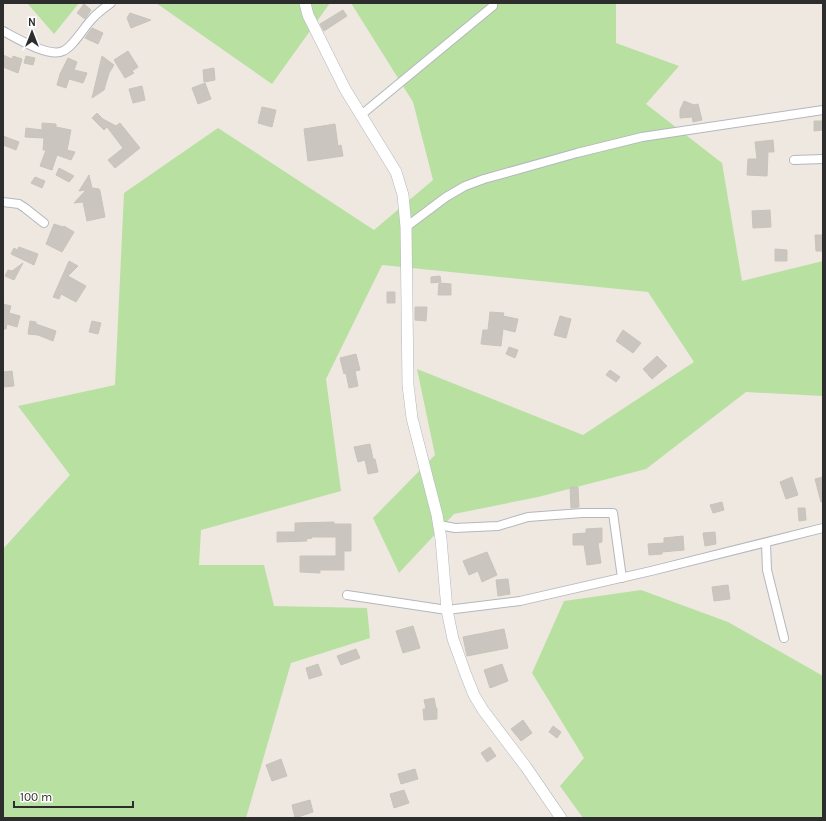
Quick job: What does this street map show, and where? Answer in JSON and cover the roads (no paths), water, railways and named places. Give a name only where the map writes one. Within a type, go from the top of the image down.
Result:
[{"type":"street","points":[[3,31],[34,47],[53,52],[63,52],[73,43],[92,18],[111,3]]},
{"type":"street","points":[[305,3],[308,15],[345,89],[396,172],[403,195],[406,227],[408,385],[412,418],[439,525],[447,610],[454,639],[474,695],[483,710],[526,767],[561,818]]},
{"type":"street","points":[[361,115],[492,6],[493,3]]},
{"type":"street","points":[[406,227],[446,197],[465,186],[484,179],[577,153],[642,137],[823,110]]},
{"type":"street","points":[[794,160],[823,159]]},
{"type":"street","points":[[3,202],[19,204],[44,223]]},
{"type":"street","points":[[439,525],[455,528],[498,526],[528,517],[582,513],[612,513],[622,578]]},
{"type":"street","points":[[348,595],[447,610],[520,601],[622,578],[823,528]]},
{"type":"street","points":[[766,543],[767,570],[784,638]]}]
